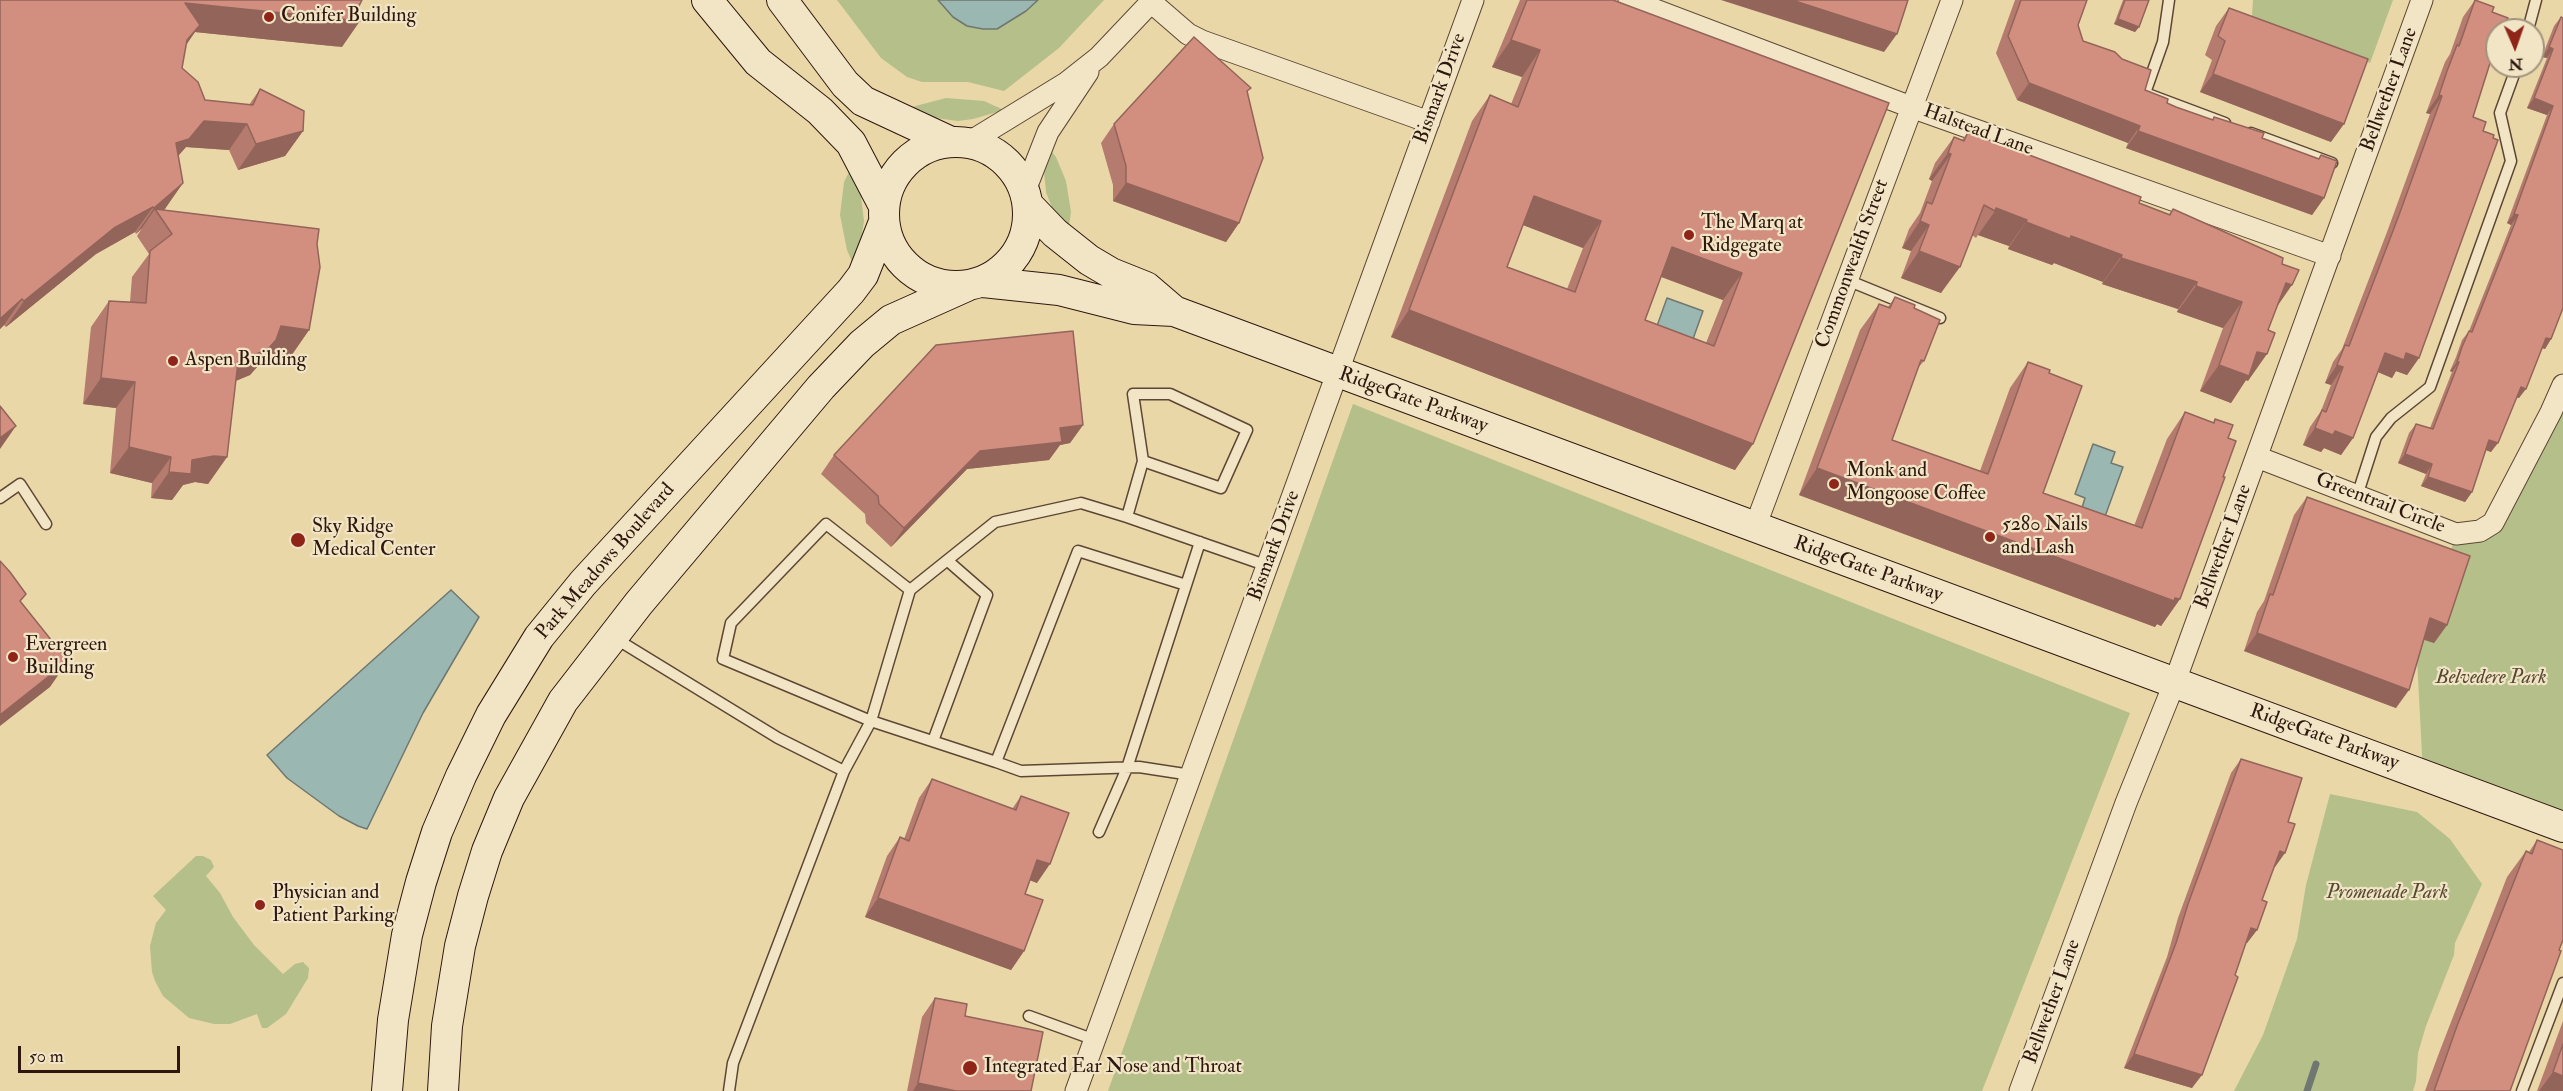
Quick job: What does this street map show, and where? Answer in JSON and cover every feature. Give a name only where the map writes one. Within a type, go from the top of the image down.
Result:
[{"type":"main road","name":"RidgeGate Parkway","points":[[708,0],[758,62],[820,111],[851,143],[884,214],[888,239],[895,254],[919,277],[934,284],[975,284],[1059,290],[1134,309],[1174,311],[2174,684],[2423,773],[2563,827]]},
{"type":"main road","name":"RidgeGate Parkway","points":[[782,0],[845,84],[863,100],[959,142],[984,147],[999,156],[1012,167],[1021,181],[1026,199],[1055,233],[1089,260],[1111,273],[1146,287],[1174,311]]},
{"type":"main road","points":[[884,214],[888,190],[895,175],[906,162],[919,152],[934,145],[959,142]]},
{"type":"main road","points":[[443,1091],[447,1026],[460,946],[487,851],[509,798],[563,701],[639,603],[821,387],[862,344],[891,320],[999,273],[1021,248],[1027,231],[1026,199]]},
{"type":"main road","name":"Park Meadows Boulevard","points":[[387,1091],[393,1020],[407,935],[421,882],[437,832],[460,776],[491,716],[539,637],[583,583],[851,291],[863,275],[884,214]]},
{"type":"street","name":"Bismark Drive","points":[[1076,1091],[1473,0]]},
{"type":"street","name":"Halstead Lane","points":[[1629,0],[1911,107],[2330,256]]},
{"type":"street","name":"Commonwealth Street","points":[[1755,527],[1952,0]]},
{"type":"street","name":"Bellwether Lane","points":[[2020,1091],[2126,803],[2174,684],[2422,0]]},
{"type":"street","points":[[1026,199],[1048,132],[1099,57],[1152,1],[1188,34],[1202,41],[1429,122]]},
{"type":"street","points":[[959,142],[1049,94],[1099,57]]},
{"type":"street","name":"Greentrail Circle","points":[[2257,457],[2457,534],[2480,531],[2493,523],[2563,385]]},
{"type":"lane","points":[[2169,0],[2163,42],[2145,93],[2335,164]]},
{"type":"lane","points":[[2531,18],[2536,0]]},
{"type":"lane","points":[[2357,496],[2376,437],[2391,418],[2430,387],[2511,161],[2500,113],[2513,78]]},
{"type":"lane","points":[[1847,280],[1940,318]]},
{"type":"lane","points":[[1127,517],[1143,461],[1133,394],[1170,394],[1247,430],[1221,488],[1143,461]]},
{"type":"lane","points":[[0,498],[20,484],[46,524]]},
{"type":"lane","points":[[729,1091],[733,1063],[844,771],[871,721],[910,590],[995,522],[1081,503],[1268,566]]},
{"type":"lane","points":[[910,590],[826,524],[731,623],[723,659],[871,721],[1021,771],[1127,768],[1191,775]]},
{"type":"lane","points":[[1099,832],[1127,768],[1200,542]]},
{"type":"lane","points":[[996,762],[1078,551],[1186,585]]},
{"type":"lane","points":[[933,741],[987,595],[948,561]]},
{"type":"lane","points":[[613,637],[778,738],[844,771]]},
{"type":"lane","points":[[2522,1091],[2563,983]]},
{"type":"lane","points":[[1029,1016],[1095,1040]]},
{"type":"green space","points":[[837,0],[1104,0],[1059,48],[1004,91],[968,82],[922,82],[907,77],[881,58]]},
{"type":"green space","points":[[2253,0],[2393,0],[2370,63],[2252,16]]},
{"type":"green space","points":[[946,98],[984,101],[1004,110],[958,121],[928,117],[908,108]]},
{"type":"green space","points":[[1049,148],[1056,157],[1066,181],[1071,212],[1069,226],[1052,208],[1046,192],[1044,171]]},
{"type":"green space","points":[[851,168],[860,189],[864,221],[860,246],[853,264],[847,250],[840,215],[844,182]]},
{"type":"green space","name":"Belvedere Park","points":[[2563,385],[2563,827],[2423,773],[2417,659],[2456,534],[2480,531]]},
{"type":"green space","points":[[1353,404],[2130,713],[1982,1091],[1108,1091]]},
{"type":"green space","name":"Promenade Park","points":[[2330,794],[2417,812],[2450,839],[2482,884],[2455,943],[2454,955],[2426,1026],[2418,1053],[2413,1091],[2234,1091],[2263,1035],[2297,939],[2306,885]]},
{"type":"green space","points":[[196,856],[203,856],[211,860],[214,867],[206,876],[254,945],[283,974],[295,964],[303,962],[309,968],[308,978],[286,1014],[267,1028],[262,1028],[257,1014],[230,1024],[214,1024],[189,1018],[163,996],[155,981],[150,946],[156,923],[166,910],[153,896]]},
{"type":"water","points":[[938,0],[1038,0],[1026,11],[997,29],[983,29],[967,26],[953,17]]},
{"type":"water","points":[[1667,298],[1703,311],[1688,353],[1652,340]]},
{"type":"water","points":[[2093,444],[2115,452],[2111,463],[2123,467],[2103,522],[2080,514],[2085,498],[2075,494]]},
{"type":"water","points":[[451,590],[479,617],[423,713],[367,829],[358,826],[339,816],[287,778],[267,755]]},
{"type":"building","points":[[0,0],[362,0],[359,6],[360,21],[185,3],[200,25],[187,40],[182,68],[198,82],[205,100],[253,105],[260,89],[304,111],[303,131],[256,144],[247,124],[204,121],[189,139],[176,143],[183,183],[154,208],[114,228],[24,301],[22,299],[0,319]]},
{"type":"building","name":"The Marq at Ridgegate","points":[[1527,0],[1613,0],[1889,103],[1753,444],[1409,310],[1490,95],[1518,107],[1540,50],[1511,40]],"holes":[[[1534,196],[1601,221],[1575,292],[1507,267]],[[1672,247],[1742,273],[1714,346],[1645,320]]]},
{"type":"building","points":[[1792,0],[1908,0],[1897,34]]},
{"type":"building","points":[[2021,0],[2087,0],[2078,25],[2083,41],[2115,52],[2122,59],[2151,70],[2145,90],[2168,99],[2167,103],[2176,107],[2213,120],[2214,117],[2264,133],[2262,138],[2319,159],[2321,155],[2337,161],[2324,198],[2138,131],[2140,126],[2029,83],[2008,36]]},
{"type":"building","points":[[2125,0],[2149,0],[2139,27],[2118,19]]},
{"type":"building","points":[[2475,0],[2494,7],[2492,12],[2508,18],[2485,18],[2485,78],[2473,117],[2486,122],[2483,131],[2494,135],[2493,138],[2498,140],[2419,358],[2406,353],[2404,360],[2385,353],[2353,438],[2335,431],[2333,435],[2315,428],[2322,410],[2326,412],[2343,367],[2337,365],[2345,345],[2349,346],[2442,96],[2439,95],[2447,71],[2457,45],[2459,46]]},
{"type":"building","points":[[2229,8],[2368,59],[2344,124],[2213,74],[2225,41],[2218,36]]},
{"type":"building","points":[[2561,17],[2563,18],[2563,308],[2551,339],[2546,338],[2526,389],[2521,387],[2498,443],[2489,440],[2472,492],[2428,477],[2432,464],[2405,454],[2416,424],[2433,429],[2459,362],[2457,362],[2462,347],[2469,331],[2472,332],[2518,215],[2514,214],[2553,106],[2534,98],[2542,78],[2545,78],[2545,70],[2553,49],[2549,47]]},
{"type":"building","points":[[1194,37],[1251,88],[1247,91],[1263,158],[1239,223],[1126,183],[1126,166],[1114,124]]},
{"type":"building","points":[[1968,132],[2141,197],[2139,203],[2170,215],[2173,209],[2283,258],[2282,264],[2299,270],[2292,285],[2286,283],[2268,330],[2275,333],[2267,354],[2257,352],[2249,376],[2219,365],[2242,302],[2196,286],[2197,282],[2121,258],[2122,255],[2071,236],[2070,239],[1996,208],[1995,211],[1984,205],[1960,267],[1919,251],[1929,225],[1920,221],[1927,202],[1932,204],[1951,154],[1948,153],[1954,137],[1964,141]]},
{"type":"building","name":"Aspen Building","points":[[155,209],[319,229],[317,244],[320,267],[309,330],[281,326],[276,340],[268,349],[238,362],[227,457],[214,456],[192,460],[191,474],[169,472],[171,457],[129,447],[135,382],[101,378],[109,301],[146,303],[150,251],[172,234]]},
{"type":"building","points":[[1895,297],[1915,305],[1914,308],[1940,320],[1924,361],[1921,360],[1892,440],[1988,474],[2028,362],[2082,386],[2043,493],[2142,528],[2185,412],[2214,423],[2215,419],[2233,425],[2228,438],[2236,441],[2180,599],[2175,598],[2174,601],[1817,468],[1879,304],[1890,308]]},
{"type":"building","points":[[1073,331],[1083,425],[1060,428],[1062,442],[980,451],[904,528],[879,504],[878,496],[834,455],[936,345]]},
{"type":"building","points":[[0,406],[16,426],[0,438]]},
{"type":"building","points":[[2307,497],[2470,556],[2447,625],[2430,618],[2409,690],[2257,633],[2270,594],[2273,595]]},
{"type":"building","points":[[0,561],[26,594],[20,601],[68,661],[0,715]]},
{"type":"building","points":[[2241,759],[2302,778],[2288,822],[2295,824],[2285,853],[2280,851],[2262,900],[2267,902],[2257,930],[2251,928],[2235,975],[2238,977],[2202,1075],[2134,1054]]},
{"type":"building","points":[[932,779],[1016,810],[1021,796],[1069,813],[1050,864],[1037,860],[1025,894],[1043,900],[1024,951],[878,898],[900,837],[909,841]]},
{"type":"building","points":[[2537,840],[2563,850],[2563,940],[2510,1091],[2434,1091],[2526,851],[2532,854]]},
{"type":"building","points":[[935,998],[967,1004],[965,1016],[1043,1032],[1031,1091],[956,1091],[918,1083]]},
{"type":"building","points":[[2563,1044],[2563,1076],[2553,1072]]},
{"type":"waterway","points":[[2307,1091],[2316,1064]]},
{"type":"place","name":"Conifer Building","points":[[269,17]]},
{"type":"place","name":"The Marq at Ridgegate","points":[[1689,235]]},
{"type":"place","name":"Aspen Building","points":[[173,361]]},
{"type":"place","name":"Monk and Mongoose Coffee","points":[[1834,484]]},
{"type":"place","name":"5280 Nails and Lash","points":[[1990,537]]},
{"type":"place","name":"Sky Ridge Medical Center","points":[[298,540]]},
{"type":"place","name":"Evergreen Building","points":[[13,657]]},
{"type":"place","name":"Physician and Patient Parking","points":[[260,905]]},
{"type":"place","name":"Integrated Ear Nose and Throat","points":[[970,1068]]}]
